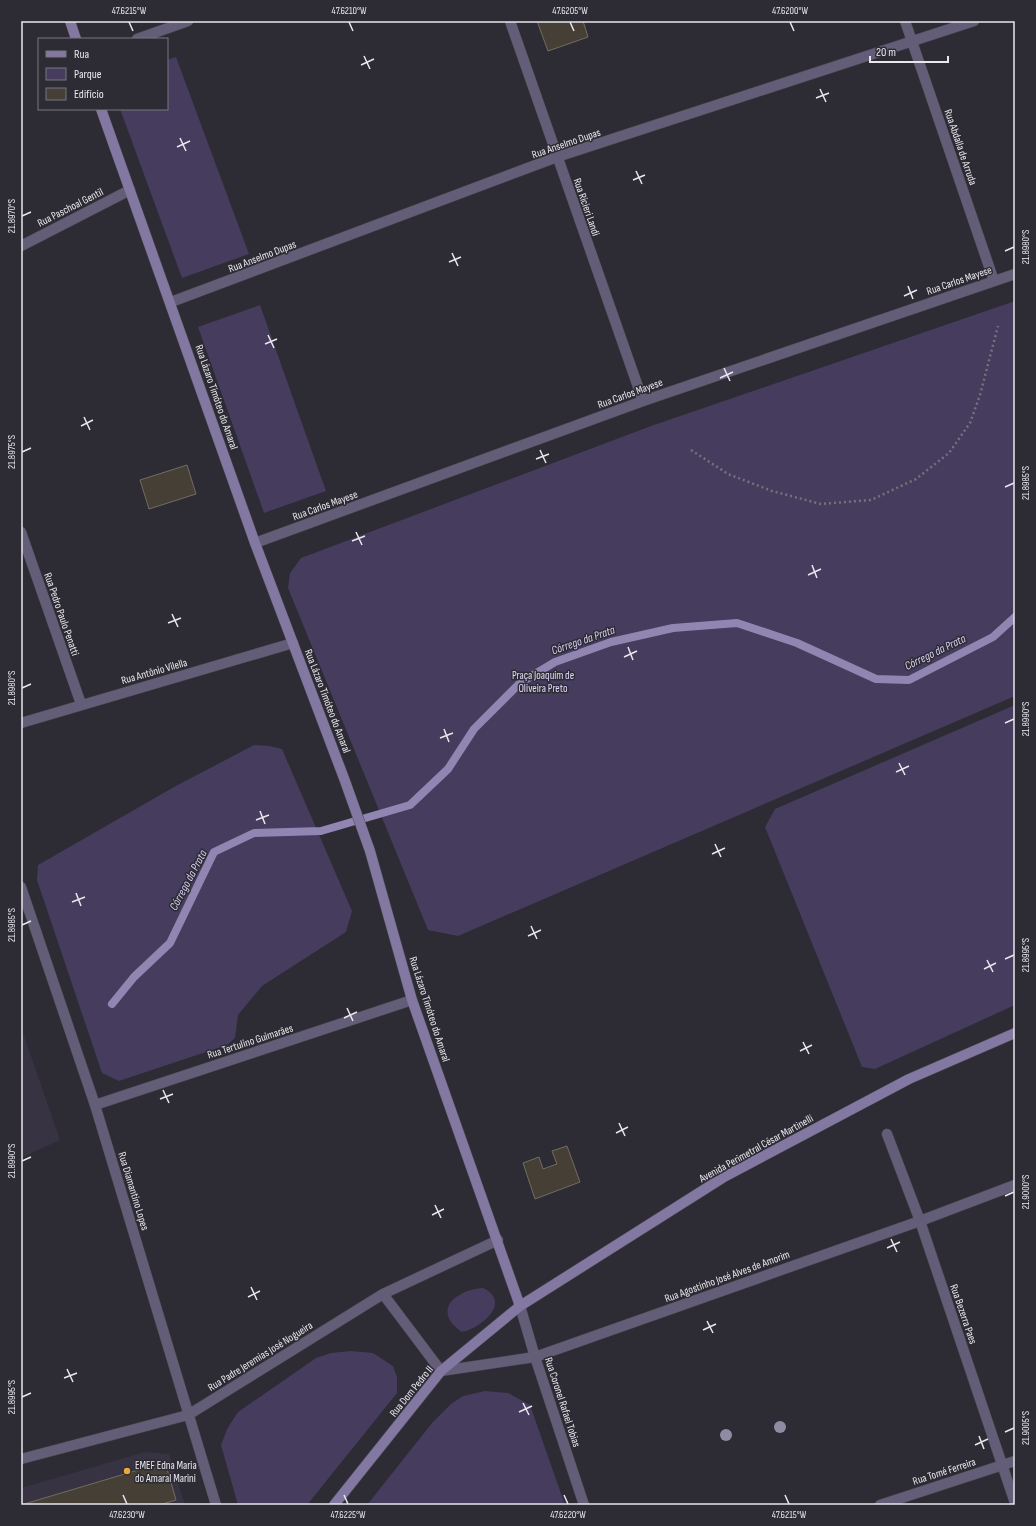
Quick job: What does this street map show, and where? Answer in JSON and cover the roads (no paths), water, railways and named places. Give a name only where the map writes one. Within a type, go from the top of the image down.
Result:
[{"type":"main road","points":[[70,21],[76,38]]},
{"type":"main road","name":"Rua Lázaro Timóteo do Amaral","points":[[101,110],[171,302],[255,543],[370,850],[412,1000],[498,1240],[520,1306]]},
{"type":"main road","name":"Avenida Perimetral César Martinelli","points":[[520,1306],[724,1177],[909,1079],[1015,1033]]},
{"type":"main road","name":"Rua Dom Pedro II","points":[[334,1505],[441,1372],[520,1306]]},
{"type":"street","points":[[140,38],[188,21]]},
{"type":"street","name":"Rua Ricieri Landi","points":[[510,21],[643,401]]},
{"type":"street","name":"Rua Abdalla de Arruda","points":[[904,21],[994,281]]},
{"type":"street","name":"Rua Anselmo Dupas","points":[[171,302],[557,157],[974,21]]},
{"type":"street","name":"Rua Paschoal Gentil","points":[[21,246],[130,190]]},
{"type":"street","name":"Rua Carlos Mayese","points":[[255,543],[643,401],[1015,274]]},
{"type":"street","name":"Rua Pedro Paulo Penatti","points":[[21,532],[81,704]]},
{"type":"street","name":"Rua Antônio Vilella","points":[[21,723],[81,704],[293,643]]},
{"type":"street","name":"Rua Diamantino Lopes","points":[[21,887],[95,1106],[216,1505]]},
{"type":"street","name":"Rua Tertulino Guimarães","points":[[95,1106],[412,1000]]},
{"type":"street","name":"Rua Bezerra Paes","points":[[887,1134],[920,1221],[1015,1503]]},
{"type":"street","name":"Rua Agostinho José Alves de Amorim","points":[[441,1372],[535,1357],[920,1221],[1015,1185]]},
{"type":"street","name":"Rua Padre Jeremias José Nogueira","points":[[21,1459],[188,1415],[383,1294],[498,1240]]},
{"type":"street","points":[[383,1294],[441,1372]]},
{"type":"street","name":"Rua Coronel Rafael Tobias","points":[[520,1306],[535,1357],[584,1505]]},
{"type":"street","name":"Rua Tomé Ferreira","points":[[880,1505],[1015,1461]]},
{"type":"waterway","name":"Córrego da Prata","points":[[112,1004],[134,977],[170,943],[214,852],[254,833],[321,831],[410,805],[448,769],[474,729],[520,683],[555,662],[611,642],[673,628],[737,623],[797,643],[876,679],[909,680],[993,637],[1015,617]]},
{"type":"place","name":"EMEF Edna Maria do Amaral Marini","points":[[127,1471]]},
{"type":"park label","name":"Praça Joaquim de Oliveira Preto","points":[[543,681]]}]
